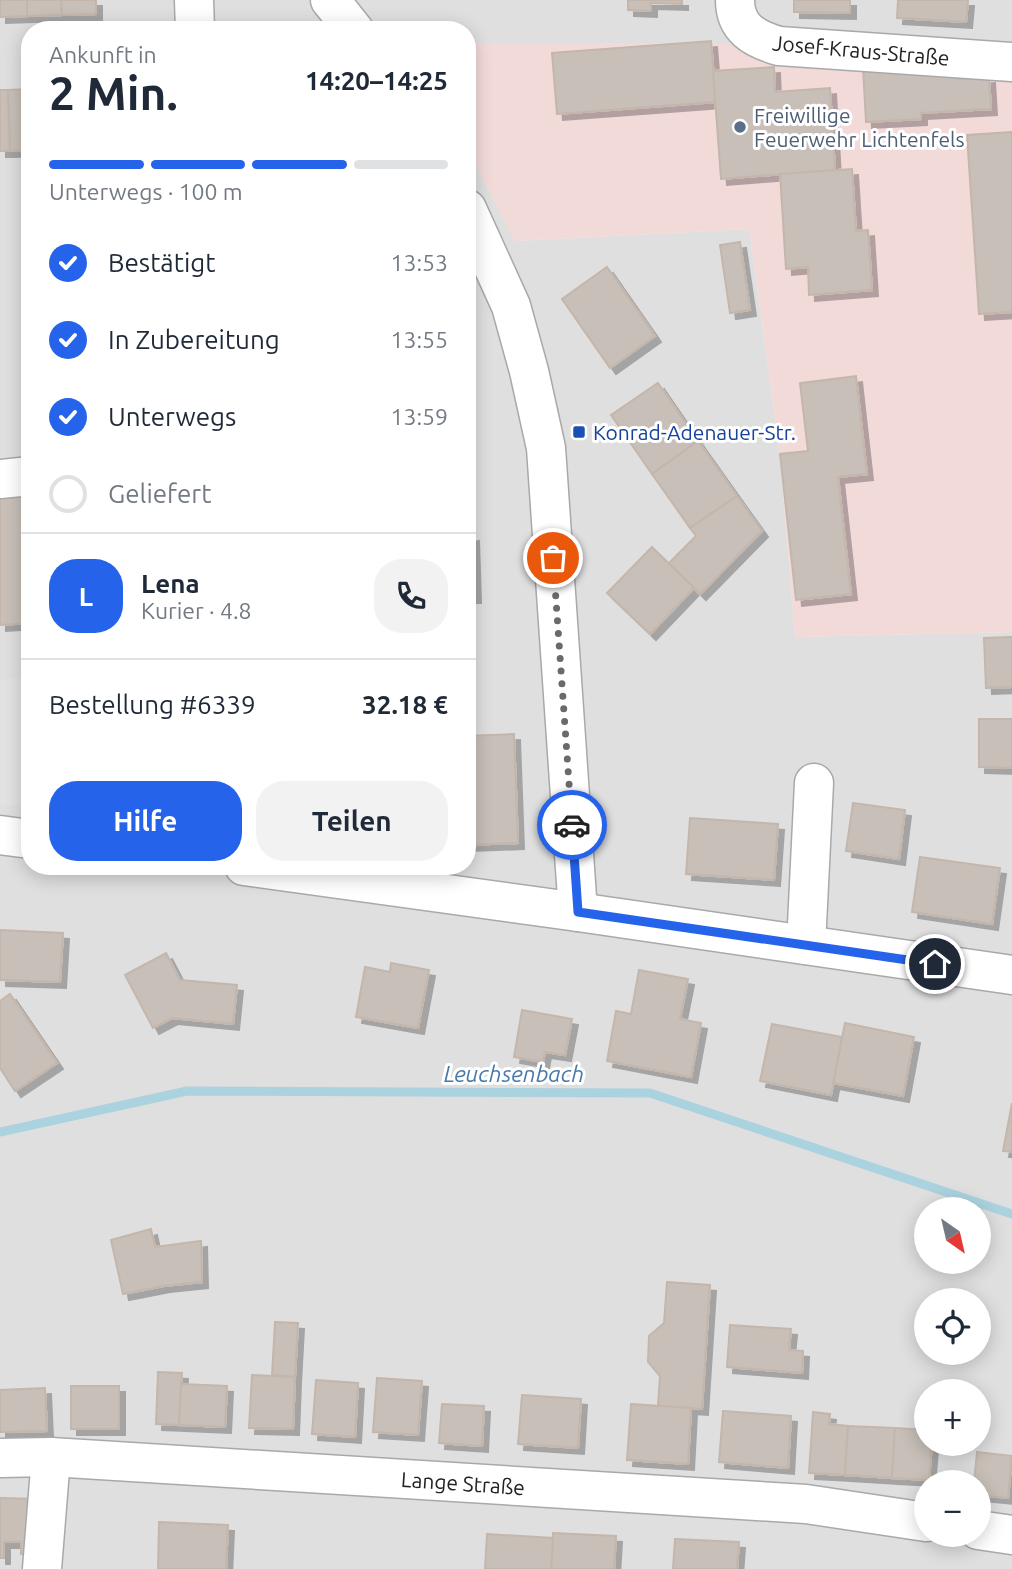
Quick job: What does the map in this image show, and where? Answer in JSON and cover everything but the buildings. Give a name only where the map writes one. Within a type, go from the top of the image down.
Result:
[{"type":"street","points":[[194,0],[195,21]]},
{"type":"street","points":[[330,0],[347,21]]},
{"type":"street","name":"Josef-Kraus-Straße","points":[[735,0],[735,8],[744,29],[759,40],[779,46],[1012,62]]},
{"type":"street","points":[[476,229],[511,306],[546,448],[578,912]]},
{"type":"street","points":[[0,479],[21,477]]},
{"type":"street","points":[[806,946],[814,783]]},
{"type":"street","points":[[0,835],[21,838]]},
{"type":"street","points":[[309,875],[1012,975]]},
{"type":"street","points":[[42,1569],[51,1457]]},
{"type":"street","name":"Lange Straße","points":[[0,1458],[51,1457],[806,1504],[914,1520]]},
{"type":"street","points":[[991,1532],[1012,1535]]},
{"type":"shaded area","points":[[0,0],[1012,0],[1012,76],[738,43],[476,43],[476,21],[21,21],[21,875],[476,875],[476,165],[515,241],[749,229],[780,454],[795,637],[1012,632],[1012,1569],[0,1569]]},
{"type":"shaded area","points":[[476,43],[738,43],[1012,76],[1012,632],[795,637],[780,454],[749,229],[515,241],[476,165]]},
{"type":"shaded area","points":[[21,678],[21,806],[0,804],[0,680]]},
{"type":"waterway","name":"Leuchsenbach","points":[[0,1132],[187,1091],[650,1093],[1012,1214]]},
{"type":"way so far","points":[[553,558],[572,825]]},
{"type":"place","name":"Freiwillige Feuerwehr Lichtenfels","points":[[740,127]]},
{"type":"place","name":"Konrad-Adenauer-Str.","points":[[579,432]]},
{"type":"route","points":[[572,825],[578,912],[935,964]]}]
